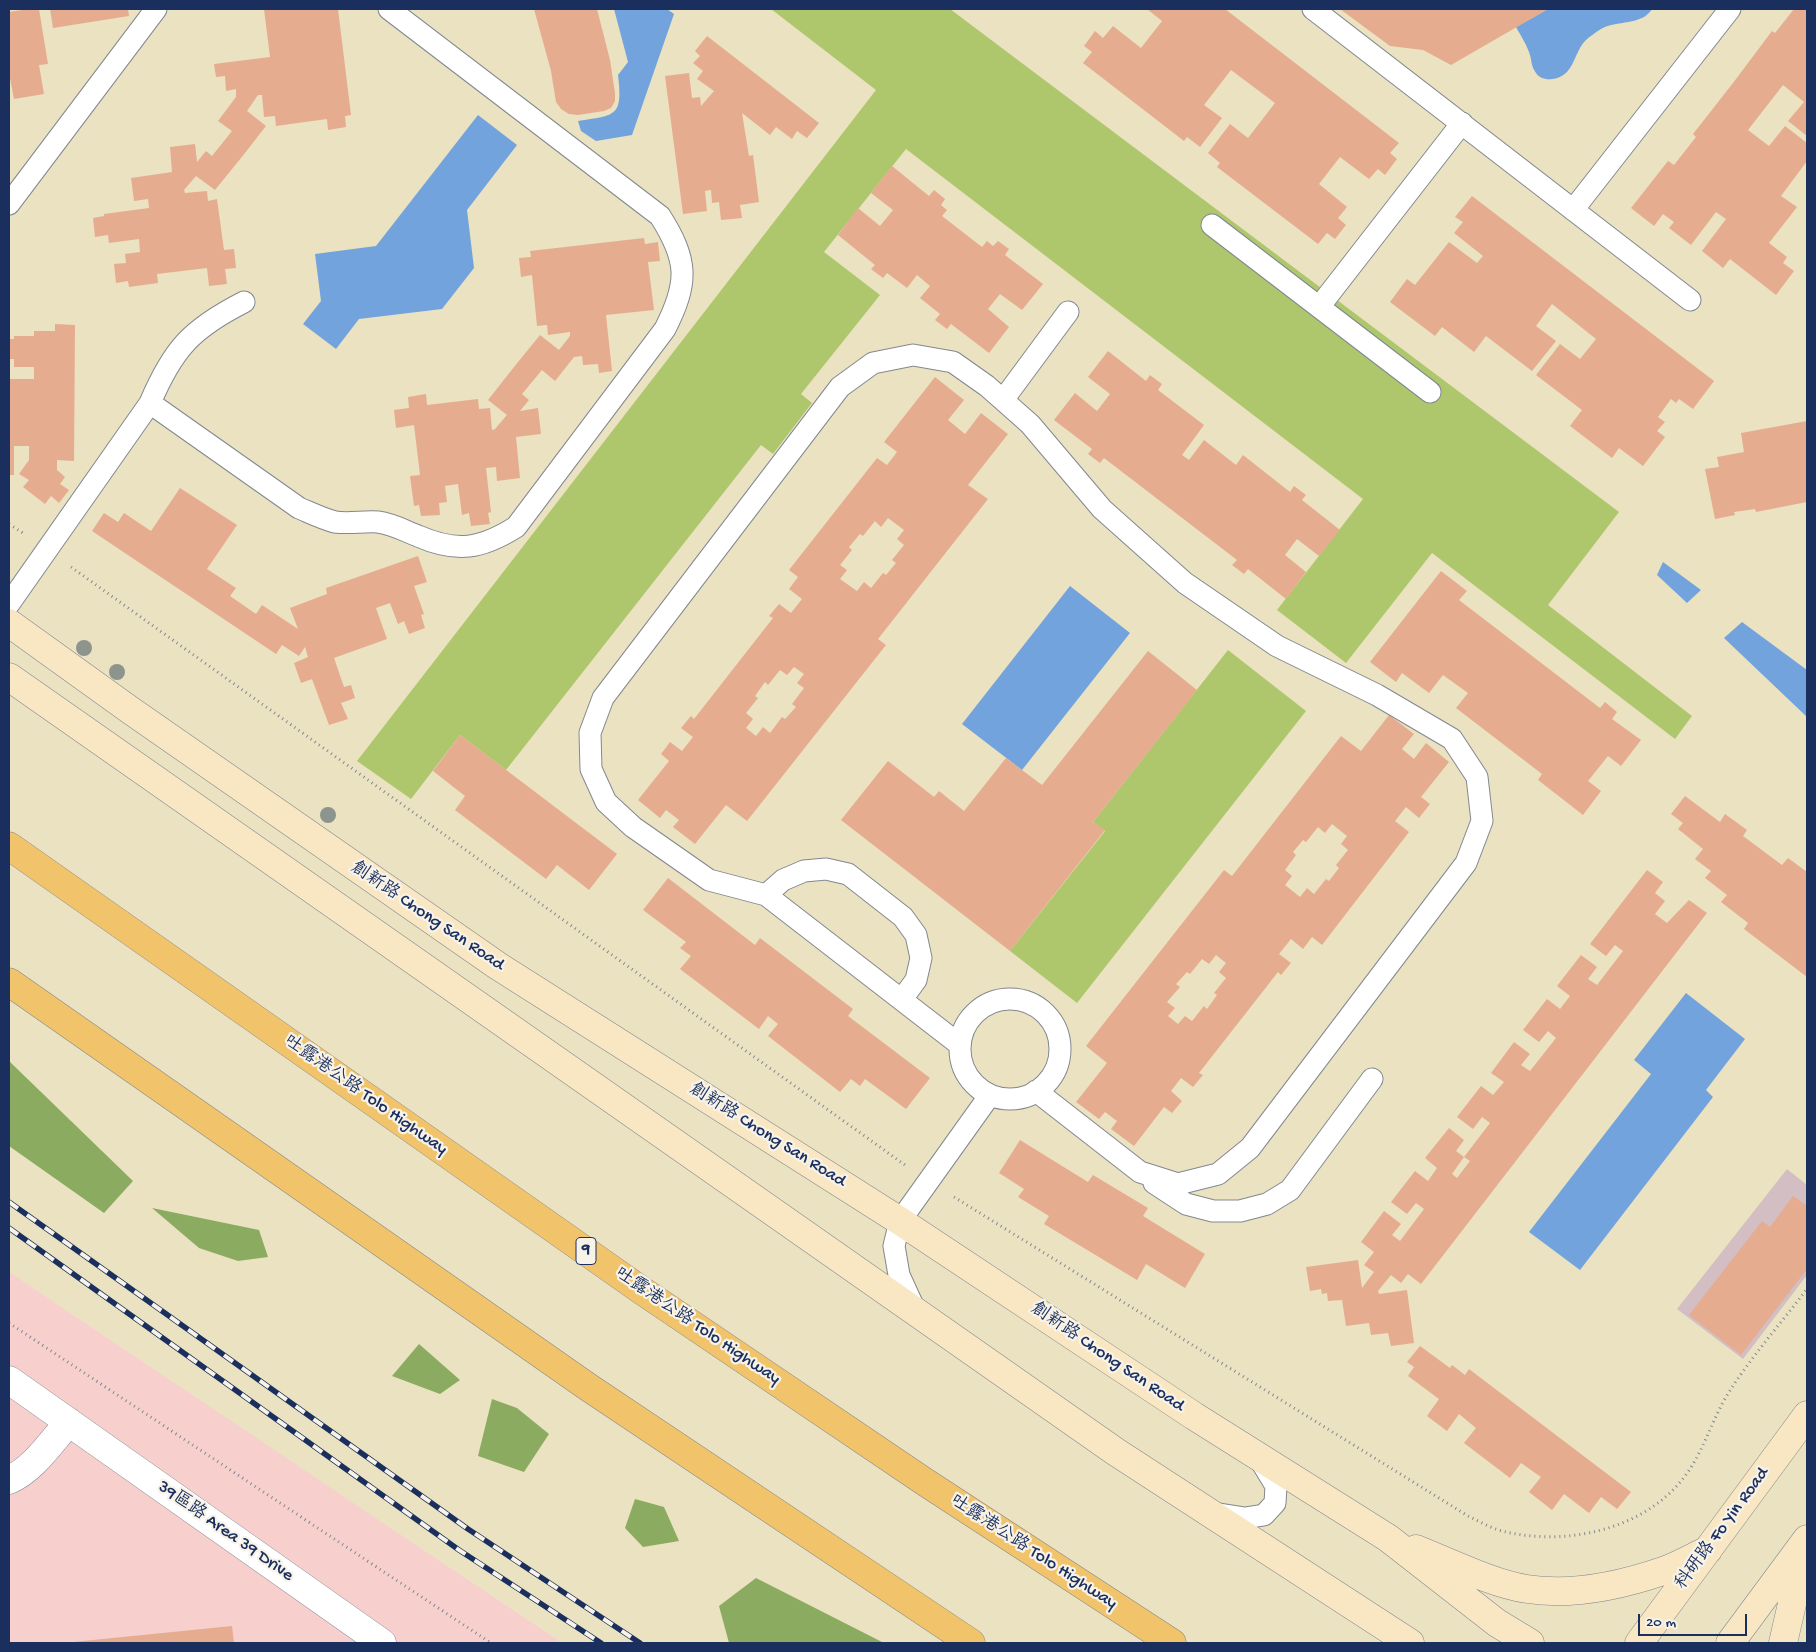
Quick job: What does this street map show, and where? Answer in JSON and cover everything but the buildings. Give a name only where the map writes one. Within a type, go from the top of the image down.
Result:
[{"type":"highway","name":"吐露港公路 Tolo Highway","points":[[9,846],[641,1290],[925,1482],[1172,1643]]},
{"type":"highway","points":[[9,982],[588,1387],[971,1643]]},
{"type":"main road","name":"創新路 Chong San Road","points":[[9,623],[130,710],[483,956],[900,1220],[1257,1456],[1388,1538],[1497,1623],[1530,1643]]},
{"type":"main road","points":[[9,677],[1116,1452],[1410,1643]]},
{"type":"main road","name":"科研路 Fo Yin Road","points":[[1640,1643],[1807,1415]]},
{"type":"main road","points":[[1388,1538],[1508,1585],[1528,1590],[1552,1591],[1629,1581],[1665,1571],[1708,1550]]},
{"type":"main road","points":[[1730,1643],[1807,1539]]},
{"type":"main road","points":[[1783,1643],[1797,1582],[1807,1557]]},
{"type":"street","name":"39區路 Area 39 Drive","points":[[9,1380],[382,1643]]},
{"type":"street","points":[[9,1480],[18,1476],[30,1466],[68,1422]]},
{"type":"lane","points":[[9,204],[156,9]]},
{"type":"lane","points":[[150,404],[299,508],[336,522],[378,522],[399,527],[442,546],[469,547],[494,540],[516,527],[665,329],[679,302],[683,271],[676,242],[660,216],[389,9]]},
{"type":"lane","points":[[1313,9],[1690,300]]},
{"type":"lane","points":[[1573,210],[1730,9]]},
{"type":"lane","points":[[1319,308],[1462,123]]},
{"type":"lane","points":[[1212,225],[1430,392]]},
{"type":"lane","points":[[9,604],[150,404],[164,371],[185,342],[212,318],[244,302]]},
{"type":"lane","points":[[1003,400],[1068,312]]},
{"type":"lane","points":[[960,1045],[766,895],[709,880],[633,827],[606,802],[591,769],[590,733],[603,698],[840,386],[873,363],[914,354],[953,362],[1003,400],[1030,424],[1102,509],[1185,583],[1277,646],[1377,695],[1452,739],[1477,777],[1482,821],[1466,863],[1250,1148],[1218,1174],[1178,1184],[1140,1172]]},
{"type":"lane","points":[[766,895],[783,880],[804,871],[826,869],[848,874],[903,917],[916,936],[921,958],[916,980],[902,999]]},
{"type":"lane","points":[[1014,999],[1029,1003],[1043,1011],[1053,1023],[1060,1053],[1056,1068],[1048,1082],[1036,1091],[1021,1097],[1006,1098],[990,1095],[977,1086],[967,1074],[961,1060],[960,1045],[963,1030],[972,1016],[984,1006],[998,1000],[1014,999]]},
{"type":"lane","points":[[1036,1091],[1162,1190],[1186,1204],[1213,1211],[1240,1211],[1267,1204],[1290,1190],[1372,1079]]},
{"type":"lane","points":[[915,1310],[899,1276],[894,1246],[900,1220],[990,1095]]},
{"type":"lane","points":[[1208,1512],[1245,1518],[1264,1515],[1275,1503],[1276,1486],[1257,1456]]},
{"type":"path","points":[[9,524],[928,1180],[1468,1516],[1501,1531],[1562,1536],[1601,1530],[1639,1514],[1675,1488],[1696,1460],[1730,1391],[1807,1290]]},
{"type":"path","points":[[9,1323],[492,1643]]},
{"type":"shaded area","points":[[1787,1169],[1807,1185],[1807,1275],[1743,1359],[1677,1309]]},
{"type":"shaded area","points":[[9,1272],[562,1643],[9,1643]]},
{"type":"green space","points":[[771,9],[950,9],[1619,512],[1548,605],[1692,716],[1675,739],[1432,553],[1346,663],[1277,610],[1363,499],[906,149],[824,252],[880,295],[801,394],[812,403],[773,454],[761,445],[506,770],[460,735],[411,799],[357,761],[876,90]]},
{"type":"green space","points":[[1228,650],[1306,711],[1077,1003],[1010,951],[1105,831],[1093,822]]},
{"type":"green space","points":[[9,1061],[133,1181],[104,1213],[9,1146]]},
{"type":"green space","points":[[152,1208],[259,1230],[268,1257],[238,1261],[199,1248]]},
{"type":"green space","points":[[419,1344],[460,1380],[440,1394],[392,1376]]},
{"type":"green space","points":[[492,1399],[517,1408],[549,1434],[524,1472],[478,1456]]},
{"type":"green space","points":[[635,1499],[664,1507],[679,1541],[643,1547],[625,1528]]},
{"type":"green space","points":[[756,1578],[884,1643],[729,1643],[719,1606]]},
{"type":"water","points":[[614,9],[667,9],[674,14],[632,135],[596,141],[581,131],[578,121],[609,115],[614,111],[618,106],[619,99],[618,75],[628,62]]},
{"type":"water","points":[[1548,9],[1652,9],[1642,18],[1601,29],[1581,46],[1565,74],[1545,79],[1534,71],[1530,55],[1516,27]]},
{"type":"water","points":[[478,115],[517,145],[467,210],[474,268],[442,309],[359,319],[336,349],[303,324],[321,301],[315,254],[376,246]]},
{"type":"water","points":[[1663,562],[1701,590],[1687,603],[1657,575]]},
{"type":"water","points":[[1070,586],[1130,633],[1022,770],[962,724]]},
{"type":"water","points":[[1742,622],[1807,670],[1807,717],[1724,638]]},
{"type":"water","points":[[1686,993],[1745,1039],[1706,1090],[1713,1097],[1580,1270],[1529,1232],[1651,1074],[1634,1060]]},
{"type":"railway","points":[[9,1202],[468,1529],[640,1643]]},
{"type":"railway","points":[[9,1228],[459,1550],[601,1643]]}]
